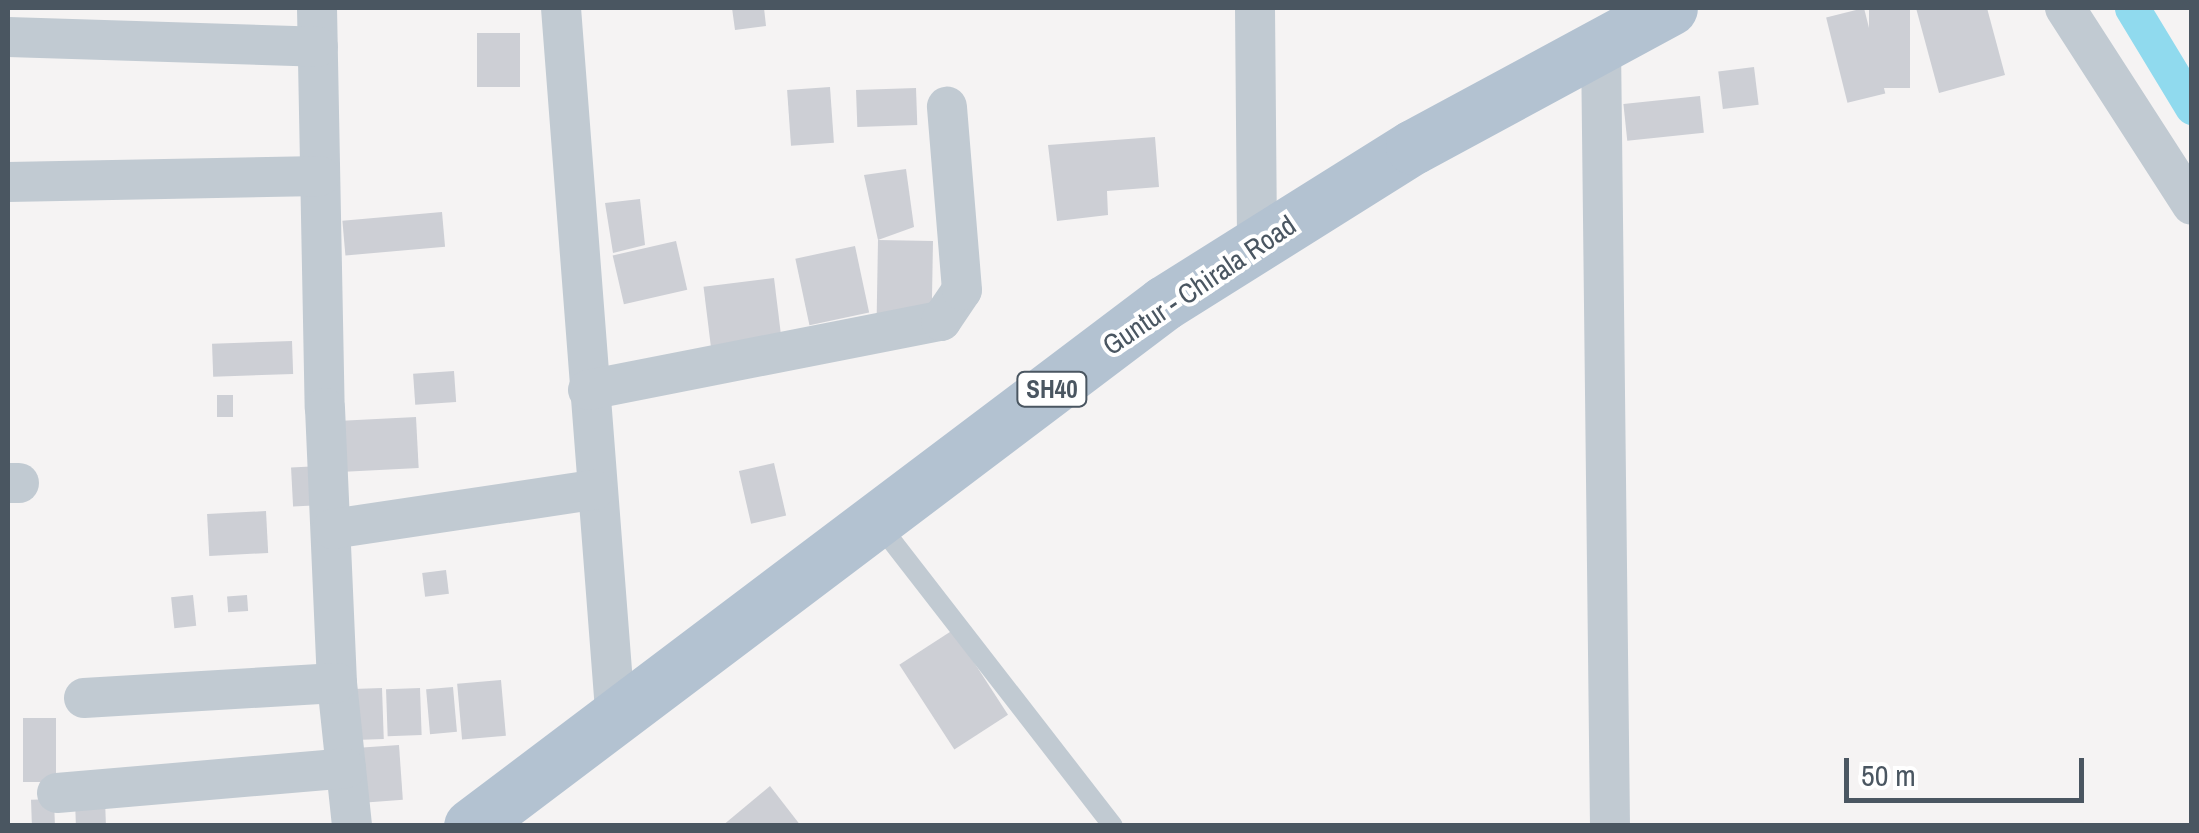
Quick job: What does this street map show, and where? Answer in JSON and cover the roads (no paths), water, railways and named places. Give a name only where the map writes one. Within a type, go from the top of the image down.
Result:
[{"type":"main road","name":"Guntur - Chirala Road","points":[[471,826],[616,722],[1164,302],[1257,241],[1670,8]]},
{"type":"street","points":[[560,8],[594,490],[616,722]]},
{"type":"street","points":[[1255,8],[1257,241]]},
{"type":"street","points":[[2066,8],[2192,205]]},
{"type":"street","points":[[8,36],[104,23],[318,27],[337,684],[352,826]]},
{"type":"street","points":[[1601,44],[1610,826]]},
{"type":"street","points":[[588,390],[941,321],[962,290],[947,107]]},
{"type":"street","points":[[8,182],[320,176]]},
{"type":"street","points":[[332,529],[594,490]]},
{"type":"street","points":[[84,698],[337,684]]},
{"type":"street","points":[[58,794],[346,768]]},
{"type":"lane","points":[[877,523],[1113,826]]},
{"type":"waterway","points":[[2132,8],[2192,107]]}]
